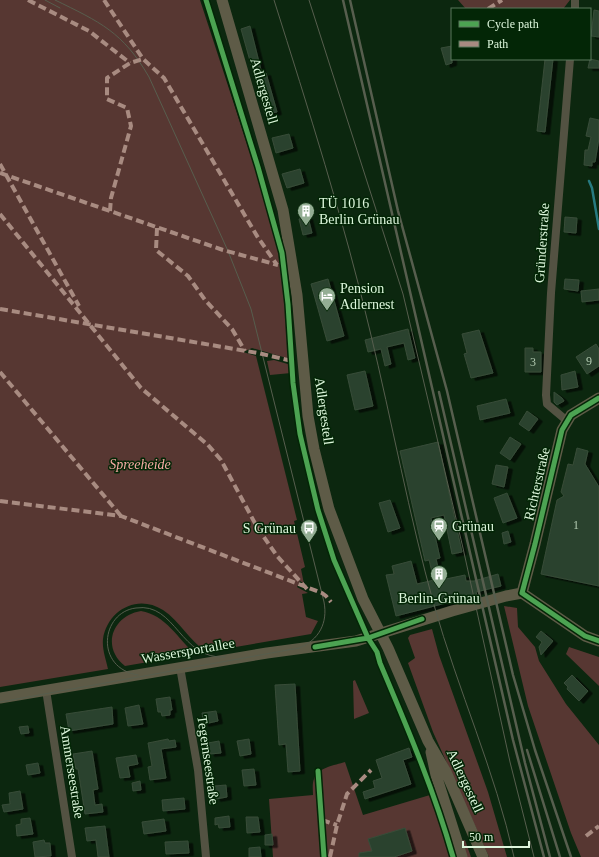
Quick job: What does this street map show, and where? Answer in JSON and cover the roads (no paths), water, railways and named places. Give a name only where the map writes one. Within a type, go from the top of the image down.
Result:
[{"type":"main road","name":"Adlergestell","points":[[222,0],[281,203],[287,230],[297,295],[308,416],[322,482],[335,529],[371,617],[381,633],[428,741],[446,772],[483,857]]},
{"type":"main road","points":[[566,420],[571,415],[599,398]]},
{"type":"main road","name":"Richterstraße","points":[[522,593],[536,544],[562,430],[566,420]]},
{"type":"main road","points":[[381,633],[458,609],[522,593],[585,636],[599,641]]},
{"type":"main road","name":"Wassersportallee","points":[[0,698],[354,641],[381,633]]},
{"type":"main road","name":"Adlergestell","points":[[428,741],[436,775],[462,857]]},
{"type":"street","name":"Gründerstraße","points":[[566,420],[547,404],[546,395],[552,293],[570,60]]},
{"type":"street","name":"Tegernseestraße","points":[[180,668],[198,770],[206,857]]},
{"type":"street","name":"Ammerseestraße","points":[[46,690],[72,857]]},
{"type":"waterway","points":[[589,181],[592,188],[599,229]]},
{"type":"tram line","points":[[45,0],[60,8]]},
{"type":"tram line","points":[[0,702],[299,648],[306,645],[317,635],[325,617],[324,602],[251,309],[228,251],[149,77],[139,62],[130,49],[109,30],[98,22],[55,0]]},
{"type":"tram line","points":[[274,0],[349,248],[434,605],[497,793],[514,857]]},
{"type":"tram line","points":[[309,0],[403,294],[463,548],[510,762],[534,857]]},
{"type":"tram line","points":[[138,675],[124,670],[114,662],[109,652],[107,640],[115,619],[124,612],[136,608],[149,609],[160,614],[198,650],[210,656],[225,657]]},
{"type":"railway","points":[[343,0],[513,740],[544,857]]},
{"type":"railway","points":[[350,0],[398,211],[447,391],[513,675],[535,750],[571,857]]},
{"type":"railway","points":[[439,392],[525,763],[550,857]]},
{"type":"railway","points":[[527,750],[560,857]]},
{"type":"place","name":"TÜ 1016 Berlin Grünau","points":[[306,226]]},
{"type":"place","name":"Pension Adlernest","points":[[327,311]]},
{"type":"place","name":"Grünau","points":[[439,541]]},
{"type":"place","name":"S Grünau","points":[[309,543]]},
{"type":"place","name":"Berlin-Grünau","points":[[439,589]]},
{"type":"park label","name":"Spreeheide","points":[[140,464]]}]
